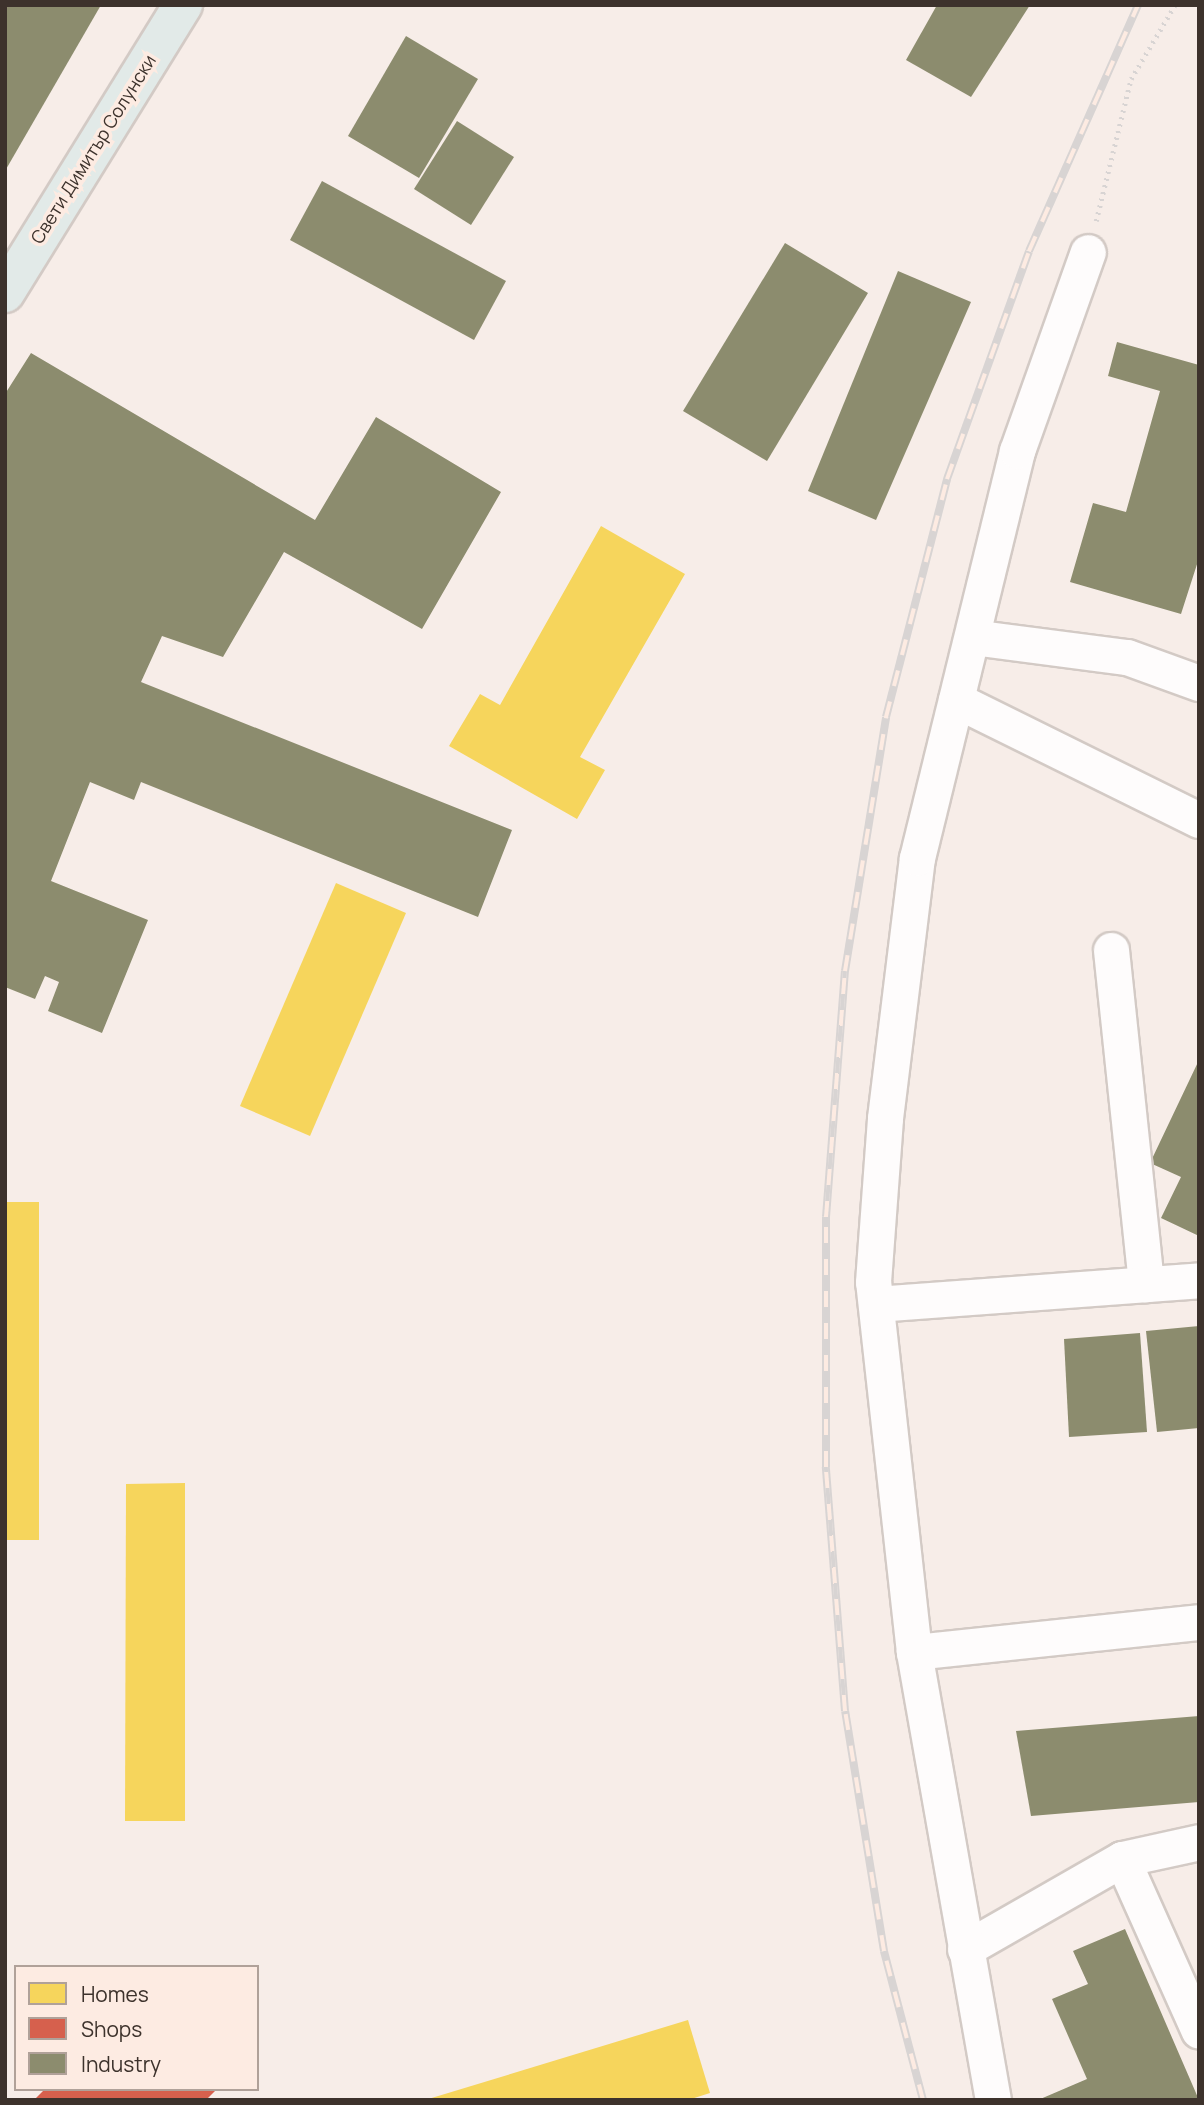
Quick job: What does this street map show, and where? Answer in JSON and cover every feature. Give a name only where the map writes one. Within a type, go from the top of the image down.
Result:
[{"type":"main road","name":"Свети Димитър Солунски","points":[[5,293],[183,5]]},
{"type":"street","points":[[993,2100],[914,1652],[876,1304],[885,1118],[917,858],[1017,451],[1088,252]]},
{"type":"street","points":[[972,638],[1127,657],[1199,684]]},
{"type":"street","points":[[956,699],[1199,820]]},
{"type":"street","points":[[1111,950],[1146,1284]]},
{"type":"street","points":[[876,1304],[1199,1280]]},
{"type":"street","points":[[914,1652],[1199,1622]]},
{"type":"street","points":[[965,1949],[1122,1859],[1199,1842]]},
{"type":"street","points":[[1122,1859],[1199,2031]]},
{"type":"path","points":[[1088,252],[1131,79],[1175,5]]},
{"type":"building: Homes","points":[[601,526],[685,574],[580,757],[605,770],[577,819],[449,746],[480,694],[500,705]]},
{"type":"building: Homes","points":[[336,883],[406,913],[310,1136],[240,1106]]},
{"type":"building: Homes","points":[[5,1202],[39,1202],[39,1540],[5,1540]]},
{"type":"building: Homes","points":[[185,1483],[185,1821],[125,1821],[126,1484]]},
{"type":"building: Homes","points":[[688,2020],[710,2093],[688,2100],[425,2100]]},
{"type":"building: Shops","points":[[43,2091],[215,2091],[206,2100],[34,2100]]},
{"type":"building: Industry","points":[[5,5],[101,5],[5,171]]},
{"type":"building: Industry","points":[[937,5],[1030,5],[971,97],[906,60]]},
{"type":"building: Industry","points":[[406,36],[478,79],[419,178],[348,136]]},
{"type":"building: Industry","points":[[457,121],[514,157],[471,225],[414,189]]},
{"type":"building: Industry","points":[[322,181],[506,281],[474,340],[290,240]]},
{"type":"building: Industry","points":[[785,243],[868,293],[767,461],[683,411]]},
{"type":"building: Industry","points":[[898,271],[971,302],[876,520],[808,491]]},
{"type":"building: Industry","points":[[1117,342],[1199,365],[1199,558],[1181,614],[1070,582],[1093,503],[1126,512],[1160,391],[1108,376]]},
{"type":"building: Industry","points":[[31,353],[315,520],[376,417],[501,492],[422,629],[284,552],[223,657],[162,636],[141,682],[512,830],[478,917],[141,782],[134,800],[90,782],[51,881],[148,920],[102,1033],[48,1011],[59,982],[45,976],[35,999],[5,987],[5,394]]},
{"type":"building: Industry","points":[[1199,1060],[1199,1236],[1161,1218],[1181,1177],[1150,1163]]},
{"type":"building: Industry","points":[[1199,1326],[1199,1428],[1157,1432],[1146,1331]]},
{"type":"building: Industry","points":[[1140,1333],[1147,1432],[1069,1437],[1064,1339]]},
{"type":"building: Industry","points":[[1199,1716],[1199,1802],[1031,1816],[1016,1731]]},
{"type":"building: Industry","points":[[1125,1929],[1199,2100],[1038,2100],[1087,2079],[1052,1999],[1088,1984],[1073,1951]]},
{"type":"railway","points":[[923,2100],[884,1951],[845,1711],[826,1467],[826,1217],[845,971],[886,717],[947,479],[1029,251],[1138,5]]}]
